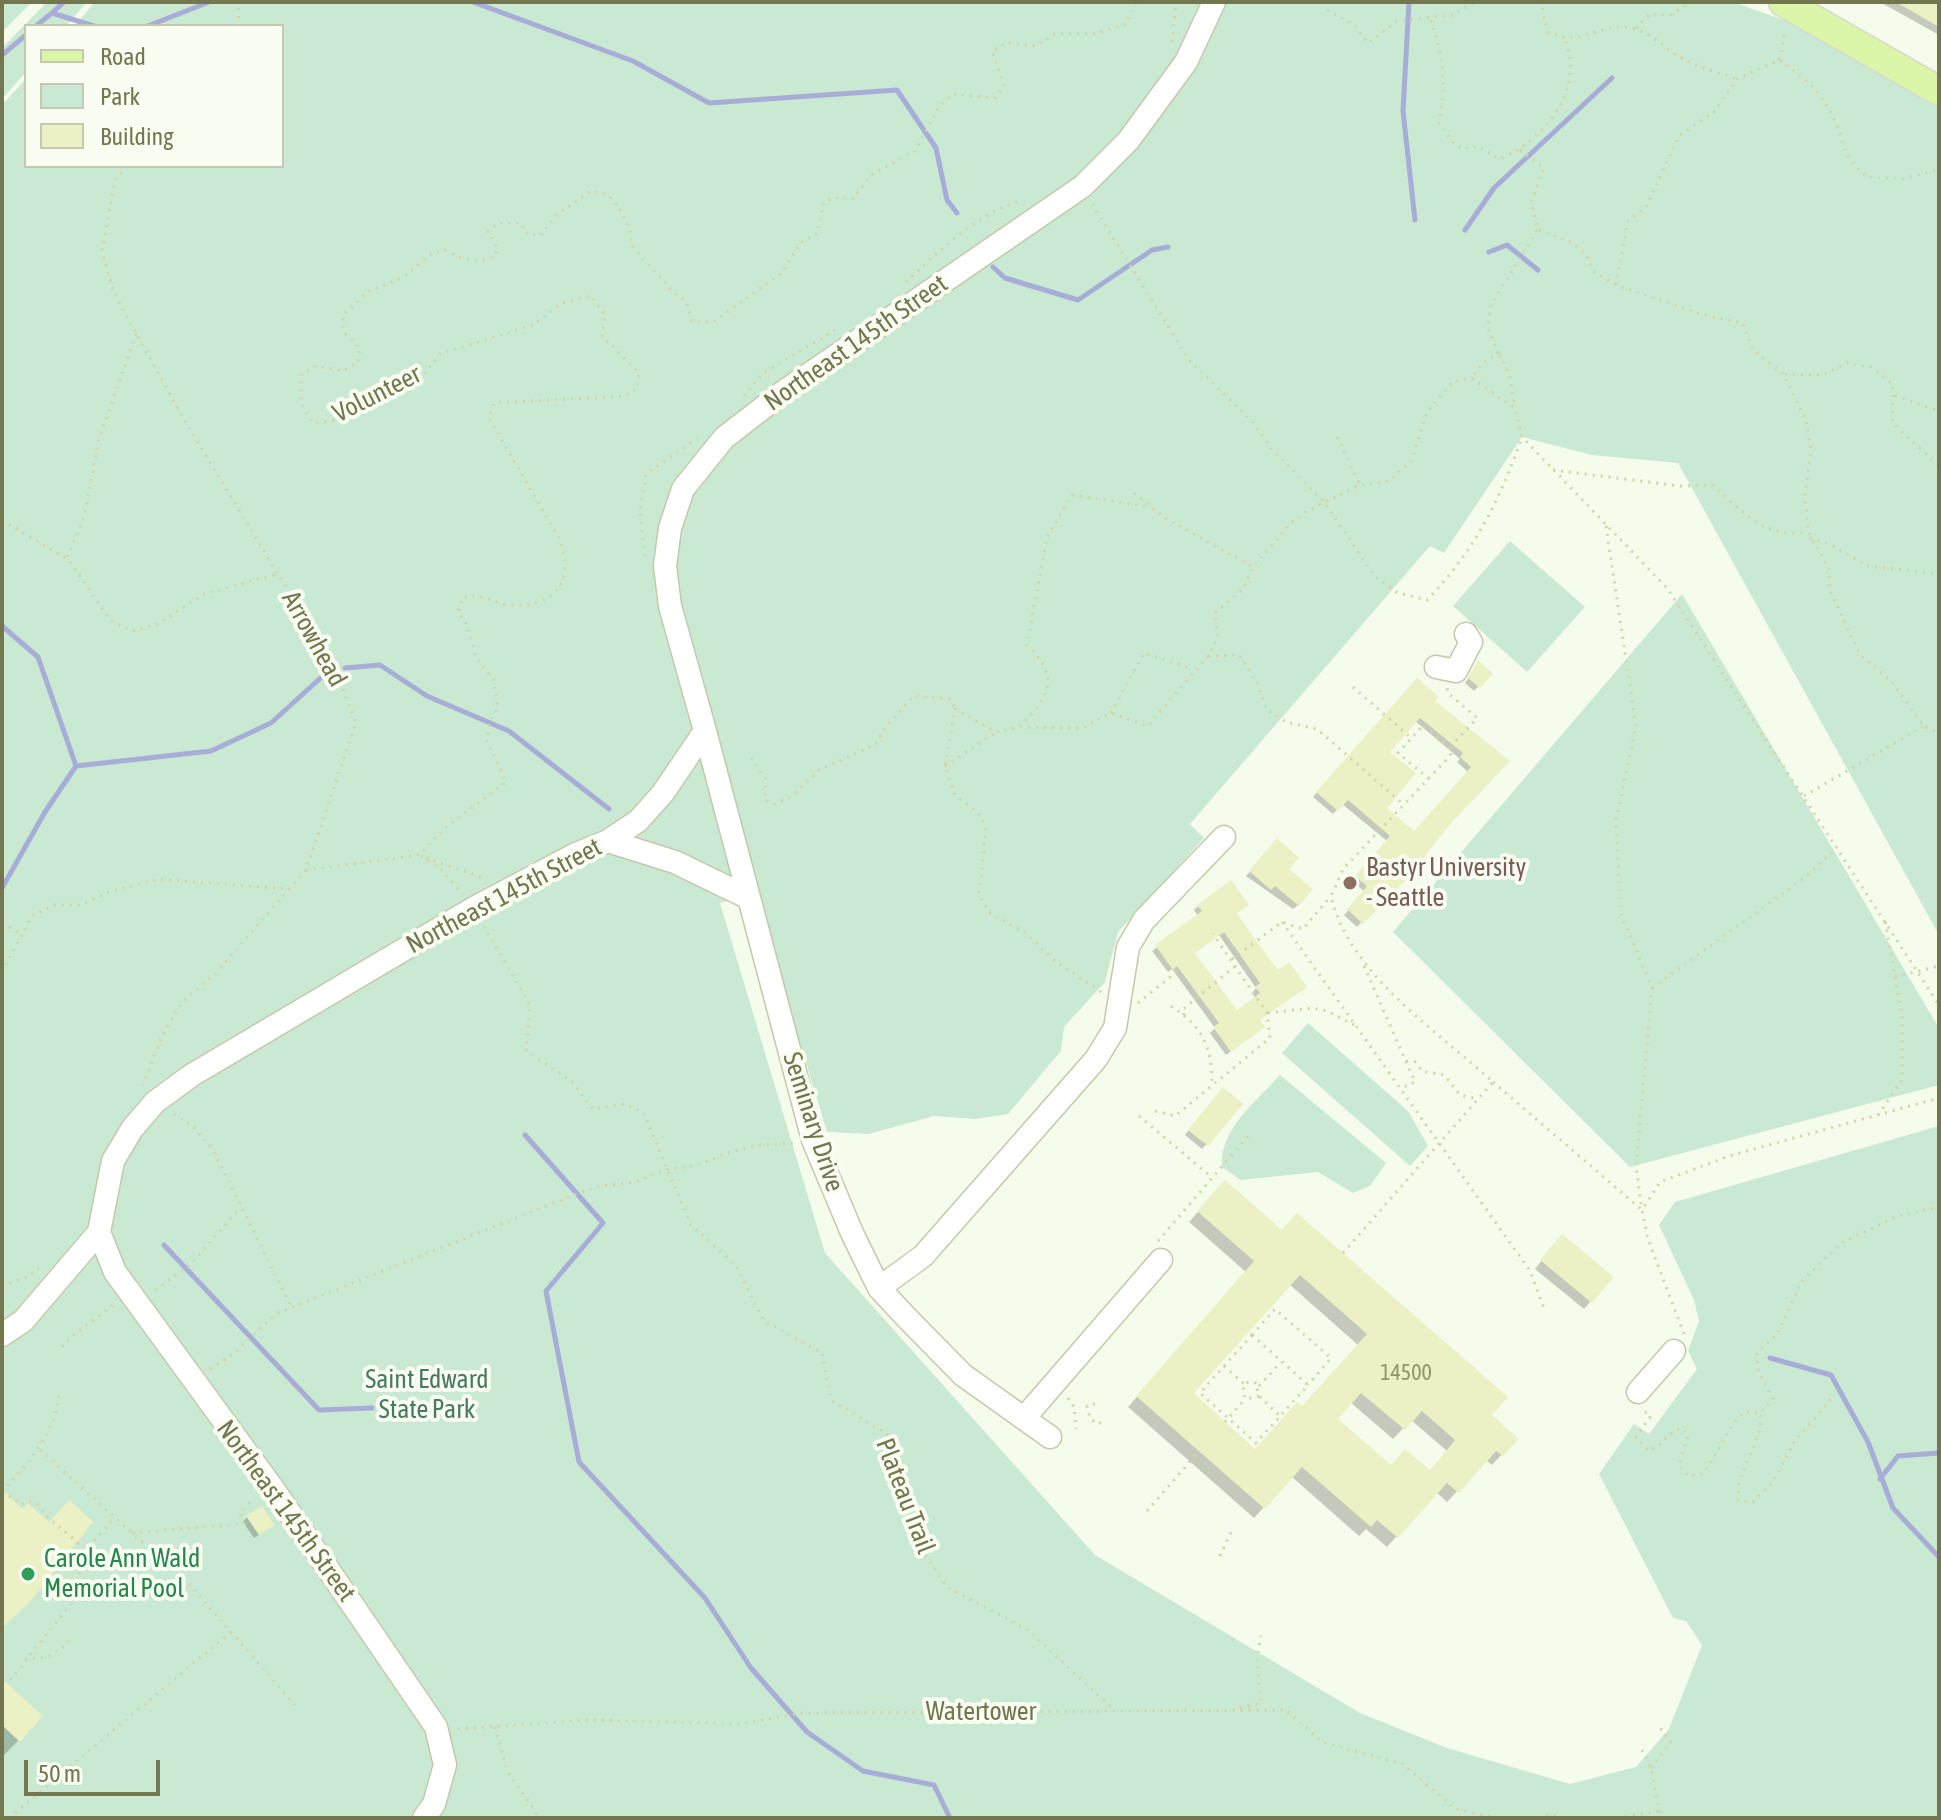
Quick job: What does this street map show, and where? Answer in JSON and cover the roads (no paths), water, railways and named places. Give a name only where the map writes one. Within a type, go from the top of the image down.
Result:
[{"type":"main road","points":[[1785,14],[1939,91]]},
{"type":"street","name":"Northeast 145th Street","points":[[424,1818],[434,1804],[445,1765],[437,1732],[369,1627],[115,1272],[99,1232],[113,1161],[132,1129],[155,1102],[206,1067],[474,908],[576,854],[608,841],[638,821],[663,793],[705,731],[670,606],[665,566],[670,528],[683,489],[724,438],[786,390],[1083,186],[1128,141],[1186,62],[1214,2]]},
{"type":"street","points":[[1440,669],[1456,671],[1467,656],[1471,642],[1466,634]]},
{"type":"street","name":"Seminary Drive","points":[[705,731],[813,1140],[879,1288],[963,1375],[1050,1437]]},
{"type":"street","points":[[879,1288],[923,1256],[1096,1059],[1115,1028],[1128,947],[1144,920],[1224,837]]},
{"type":"street","points":[[608,841],[675,862],[747,897]]},
{"type":"street","points":[[2,1335],[23,1321],[99,1232]]},
{"type":"street","points":[[1025,1417],[1161,1260]]},
{"type":"street","points":[[1640,1401],[1674,1351]]},
{"type":"waterway","points":[[53,12],[64,2]]},
{"type":"waterway","points":[[153,24],[209,2]]},
{"type":"waterway","points":[[473,2],[633,61],[709,103],[897,90],[936,148],[947,200],[957,213]]},
{"type":"waterway","points":[[1409,2],[1403,111],[1415,220]]},
{"type":"waterway","points":[[38,24],[52,13],[88,24]]},
{"type":"waterway","points":[[2,55],[24,37]]},
{"type":"waterway","points":[[1465,230],[1494,188],[1612,78]]},
{"type":"waterway","points":[[1489,252],[1507,245],[1538,270]]},
{"type":"waterway","points":[[993,267],[1005,278],[1078,300],[1152,250],[1168,247]]},
{"type":"waterway","points":[[2,626],[38,657],[76,766]]},
{"type":"waterway","points":[[345,668],[380,665],[427,696],[509,731],[609,809]]},
{"type":"waterway","points":[[2,888],[45,812],[76,766],[211,751],[271,723],[326,673]]},
{"type":"waterway","points":[[525,1135],[603,1223],[546,1291],[579,1462],[705,1598],[751,1668],[807,1732],[863,1771],[934,1785],[950,1818]]},
{"type":"waterway","points":[[164,1245],[319,1410],[372,1408]]},
{"type":"waterway","points":[[1770,1358],[1831,1375],[1868,1442],[1893,1508],[1939,1557]]},
{"type":"waterway","points":[[1880,1479],[1898,1456],[1939,1453]]},
{"type":"place","name":"Bastyr University - Seattle","points":[[1350,883]]},
{"type":"place","name":"Carole Ann Wald Memorial Pool","points":[[28,1574]]},
{"type":"park label","name":"Saint Edward State Park","points":[[427,1395]]}]
